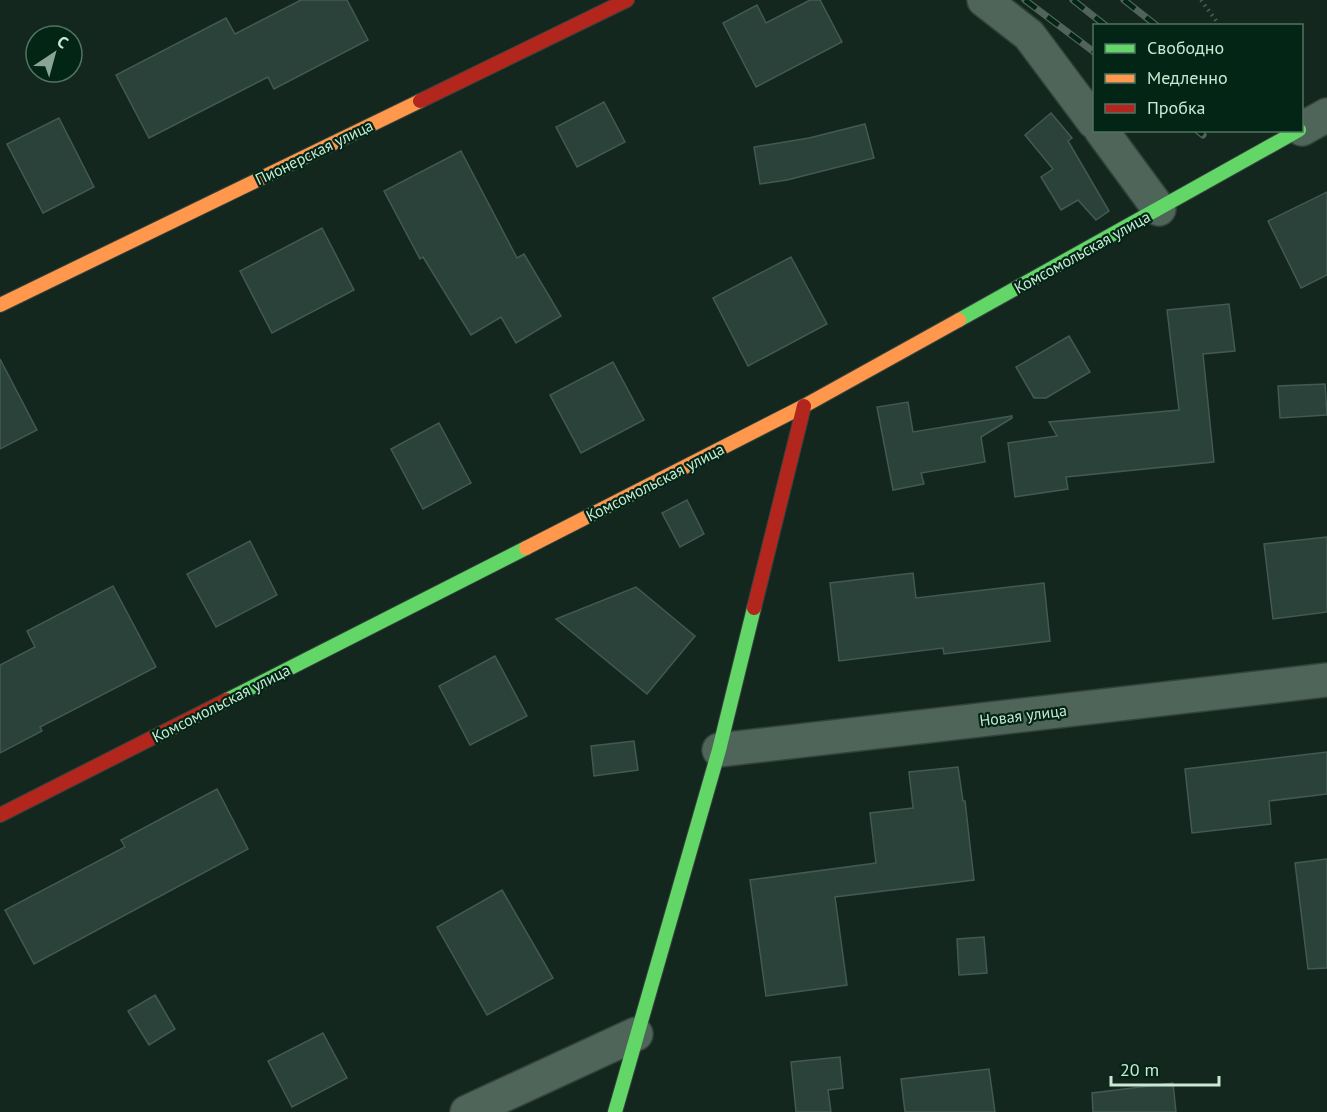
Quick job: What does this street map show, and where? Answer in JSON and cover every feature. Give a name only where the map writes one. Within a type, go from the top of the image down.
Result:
[{"type":"street","name":"Пионерская улица","points":[[0,305],[627,0]]},
{"type":"street","points":[[984,0],[1029,35],[1093,119]]},
{"type":"street","name":"Комсомольская улица","points":[[1303,128],[1327,115]]},
{"type":"street","points":[[1102,132],[1160,209]]},
{"type":"street","name":"Комсомольская улица","points":[[0,815],[804,406],[1296,132]]},
{"type":"street","points":[[615,1112],[719,750],[804,406]]},
{"type":"street","name":"Новая улица","points":[[719,750],[1327,681]]},
{"type":"street","points":[[468,1112],[636,1034]]},
{"type":"path","points":[[1201,0],[1219,24]]},
{"type":"building","points":[[301,0],[347,0],[368,40],[274,89],[268,77],[149,138],[116,75],[226,18],[235,34]]},
{"type":"building","points":[[810,0],[820,0],[842,42],[756,87],[723,23],[757,5],[766,23]]},
{"type":"building","points":[[604,102],[625,142],[577,167],[556,127]]},
{"type":"building","points":[[1051,113],[1072,138],[1068,141],[1109,211],[1096,220],[1078,200],[1061,210],[1041,177],[1053,169],[1025,135]]},
{"type":"building","points":[[59,118],[94,187],[43,213],[7,144]]},
{"type":"building","points":[[865,124],[874,158],[787,180],[760,184],[754,147],[809,138]]},
{"type":"building","points":[[461,151],[517,258],[524,254],[561,316],[516,343],[501,317],[471,335],[423,257],[420,259],[384,191]]},
{"type":"building","points":[[1327,192],[1327,275],[1301,288],[1268,221]]},
{"type":"building","points":[[322,228],[354,290],[272,333],[240,271]]},
{"type":"building","points":[[791,257],[827,324],[748,366],[713,298]]},
{"type":"building","points":[[1229,304],[1235,351],[1203,354],[1214,462],[1066,477],[1068,489],[1015,497],[1008,443],[1057,436],[1049,422],[1179,410],[1167,310]]},
{"type":"building","points":[[1069,336],[1090,372],[1046,398],[1034,398],[1016,367]]},
{"type":"building","points":[[0,359],[37,430],[0,449]]},
{"type":"building","points":[[613,362],[644,420],[581,453],[550,395]]},
{"type":"building","points":[[1325,384],[1327,415],[1280,418],[1278,386]]},
{"type":"building","points":[[908,402],[913,432],[1012,416],[1012,418],[981,437],[985,462],[921,473],[924,484],[893,490],[877,407]]},
{"type":"building","points":[[439,423],[471,483],[423,509],[391,449]]},
{"type":"building","points":[[687,500],[704,534],[680,547],[662,513]]},
{"type":"building","points":[[1327,537],[1327,612],[1273,619],[1264,544]]},
{"type":"building","points":[[250,541],[277,595],[216,627],[187,574]]},
{"type":"building","points":[[913,573],[916,598],[1044,583],[1050,641],[944,654],[943,648],[839,661],[830,583]]},
{"type":"building","points":[[113,586],[156,667],[40,727],[42,731],[0,753],[0,665],[35,647],[27,631]]},
{"type":"building","points":[[636,587],[695,636],[647,694],[556,619]]},
{"type":"building","points":[[495,656],[527,716],[470,745],[439,686]]},
{"type":"building","points":[[634,741],[638,770],[594,776],[591,746]]},
{"type":"building","points":[[1327,752],[1327,794],[1269,801],[1271,824],[1192,833],[1185,769]]},
{"type":"building","points":[[958,767],[963,801],[965,801],[974,880],[835,897],[847,985],[766,996],[750,880],[876,863],[870,813],[913,808],[909,772]]},
{"type":"building","points":[[217,789],[248,849],[34,964],[5,910],[125,847],[121,840]]},
{"type":"building","points":[[1327,859],[1327,968],[1308,969],[1295,863]]},
{"type":"building","points":[[502,890],[553,978],[487,1015],[437,927]]},
{"type":"building","points":[[984,937],[987,973],[959,975],[957,939]]},
{"type":"building","points":[[155,995],[175,1029],[149,1045],[128,1011]]},
{"type":"building","points":[[323,1033],[347,1078],[292,1107],[268,1061]]},
{"type":"building","points":[[840,1057],[843,1088],[828,1090],[831,1112],[796,1112],[791,1062]]},
{"type":"building","points":[[989,1069],[995,1112],[905,1112],[901,1079]]},
{"type":"building","points":[[1173,1083],[1176,1112],[1093,1112],[1092,1093]]},
{"type":"railway","points":[[1025,0],[1093,51]]},
{"type":"railway","points":[[1073,0],[1103,24]]},
{"type":"railway","points":[[1124,0],[1154,24]]},
{"type":"railway","points":[[1199,132],[1203,135]]},
{"type":"traffic: fast","points":[[959,320],[1295,132]]},
{"type":"traffic: fast","points":[[227,700],[526,548]]},
{"type":"traffic: fast","points":[[615,1112],[719,750],[754,608]]},
{"type":"traffic: slow","points":[[0,305],[420,101]]},
{"type":"traffic: slow","points":[[526,548],[804,406],[959,320]]},
{"type":"traffic: jam","points":[[420,101],[627,0]]},
{"type":"traffic: jam","points":[[754,608],[804,406]]},
{"type":"traffic: jam","points":[[0,815],[227,700]]}]
